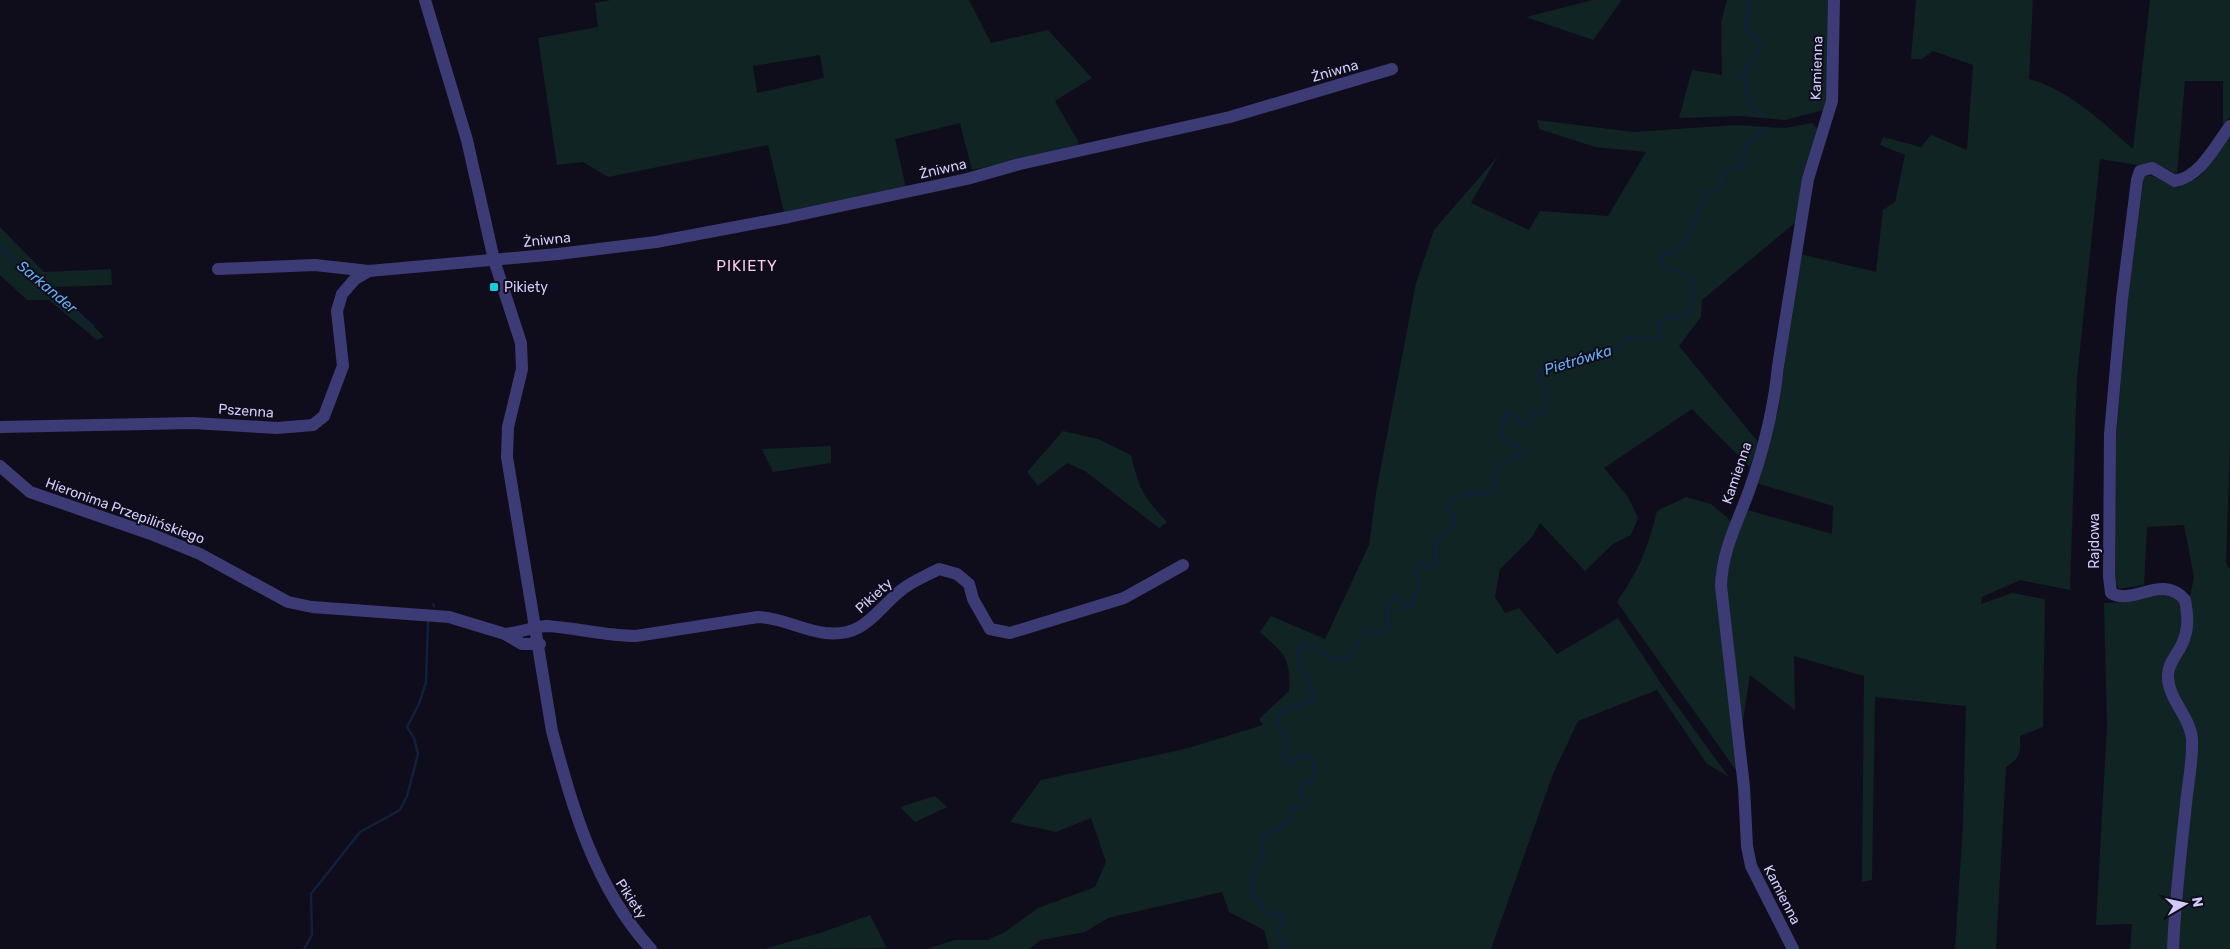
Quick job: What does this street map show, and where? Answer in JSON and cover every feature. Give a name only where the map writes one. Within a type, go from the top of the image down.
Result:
[{"type":"street","name":"Pikiety","points":[[425,0],[467,140],[494,260],[518,328],[521,343],[522,370],[508,427],[506,457],[540,644],[552,731],[587,846],[596,869],[620,911],[651,949]]},
{"type":"street","name":"Kamienna","points":[[1794,949],[1751,866],[1747,846],[1744,787],[1720,586],[1725,552],[1750,489],[1766,435],[1775,394],[1808,179],[1832,101],[1834,0]]},
{"type":"street","name":"Żniwna","points":[[494,260],[656,242],[898,194],[1230,117],[1392,69]]},
{"type":"street","name":"Rajdowa","points":[[2173,949],[2175,910],[2192,739],[2182,710],[2170,689],[2167,677],[2169,667],[2182,644],[2188,627],[2188,613],[2185,600],[2174,591],[2160,588],[2124,597],[2111,593],[2108,566],[2110,434],[2122,299],[2137,180],[2140,171],[2152,168],[2175,181],[2185,179],[2195,173],[2230,126]]},
{"type":"street","points":[[218,269],[315,265],[369,271],[494,260]]},
{"type":"street","name":"Pszenna","points":[[0,428],[191,423],[278,428],[313,425],[324,416],[343,366],[337,311],[342,294],[355,279],[369,271]]},
{"type":"street","name":"Hieronima Przepilińskiego","points":[[0,466],[30,492],[151,534],[200,554],[288,602],[312,607],[448,617],[505,634],[522,644],[540,644]]},
{"type":"street","name":"Pikiety","points":[[537,628],[544,626],[619,636],[636,636],[758,617],[773,618],[825,633],[844,632],[860,628],[872,620],[900,590],[939,569],[957,574],[969,584],[973,598],[990,629],[1010,633],[1124,598],[1183,565]]},
{"type":"street","points":[[505,634],[522,633],[537,628]]},
{"type":"green space","points":[[611,0],[969,0],[991,43],[1048,30],[1092,78],[1055,101],[1078,141],[1077,148],[972,170],[960,123],[895,139],[906,188],[784,212],[768,145],[608,177],[583,162],[557,165],[538,38],[598,27],[595,3]],"holes":[[[820,55],[824,78],[757,93],[753,66]]]},
{"type":"green space","points":[[1593,0],[1622,0],[1593,40],[1526,17]]},
{"type":"green space","points":[[1727,0],[1829,0],[1827,94],[1824,110],[1785,120],[1740,116],[1679,118],[1692,70],[1722,75],[1721,22]]},
{"type":"green space","points":[[1916,0],[2033,0],[2029,79],[2044,84],[2071,99],[2097,118],[2133,149],[2150,0],[2230,0],[2230,117],[2223,125],[2223,81],[2185,81],[2177,174],[2156,164],[2137,165],[2100,159],[2077,378],[2070,590],[2020,580],[1982,597],[1981,604],[2012,593],[2045,599],[2043,727],[2020,736],[2019,754],[2006,767],[1996,949],[1955,949],[1963,824],[1966,706],[1875,697],[1872,880],[1862,882],[1864,676],[1794,656],[1795,710],[1750,675],[1742,727],[1725,585],[1729,553],[1748,510],[1832,534],[1833,506],[1756,483],[1778,411],[1800,254],[1876,272],[1883,210],[1895,202],[1905,155],[1880,145],[1883,137],[1921,147],[1931,135],[1967,150],[1973,65],[1933,51],[1922,59],[1911,59]]},
{"type":"green space","points":[[1537,120],[1634,132],[1736,125],[1785,128],[1812,123],[1817,128],[1796,222],[1702,300],[1701,317],[1679,346],[1758,442],[1750,467],[1692,409],[1604,468],[1628,497],[1638,518],[1631,535],[1613,544],[1585,571],[1540,523],[1532,537],[1500,569],[1495,597],[1505,613],[1519,608],[1557,654],[1618,618],[1662,685],[1728,776],[1707,764],[1657,690],[1578,721],[1553,774],[1491,949],[1269,949],[1264,930],[1229,912],[1222,892],[1108,918],[1085,932],[1041,940],[1029,949],[927,949],[955,940],[988,940],[1005,932],[1038,908],[1095,887],[1106,862],[1091,818],[1056,832],[1010,822],[1041,780],[1185,749],[1263,725],[1259,719],[1289,691],[1287,663],[1280,651],[1260,632],[1271,616],[1325,639],[1369,545],[1376,493],[1416,283],[1434,230],[1498,156],[1471,203],[1529,230],[1540,211],[1608,216],[1646,152],[1595,147],[1539,129]]},
{"type":"green space","points":[[2230,134],[2230,444],[2226,562],[2230,570],[2230,949],[2179,949],[2179,912],[2197,754],[2171,676],[2192,630],[2190,597],[2194,577],[2184,525],[2147,527],[2144,585],[2119,589],[2113,579],[2115,450],[2128,296],[2144,175],[2152,176],[2177,188],[2199,177]]},
{"type":"green space","points":[[0,227],[44,272],[111,269],[112,285],[55,287],[104,337],[97,340],[49,300],[27,300],[0,275]]},
{"type":"green space","points":[[1063,431],[1098,439],[1131,455],[1143,492],[1167,522],[1159,528],[1085,471],[1067,463],[1038,486],[1027,472]]},
{"type":"green space","points":[[831,446],[831,463],[773,472],[762,449]]},
{"type":"green space","points":[[1686,497],[1711,504],[1731,521],[1720,554],[1740,776],[1617,602],[1642,559],[1657,511]]},
{"type":"green space","points":[[2160,591],[2180,600],[2183,630],[2164,667],[2188,738],[2170,949],[2130,949],[2132,924],[2096,925],[2107,726],[2104,603],[2126,602]]},
{"type":"green space","points":[[935,796],[947,807],[915,822],[900,807]]},
{"type":"green space","points":[[870,915],[887,948],[764,949],[823,932]]},
{"type":"waterway","name":"Pietrówka","points":[[1752,0],[1749,4],[1746,28],[1761,44],[1758,53],[1745,71],[1744,79],[1751,107],[1764,116]]},
{"type":"waterway","name":"Pietrówka","points":[[1284,949],[1277,929],[1285,921],[1280,914],[1268,914],[1261,906],[1253,892],[1252,878],[1264,854],[1260,841],[1268,833],[1287,823],[1294,808],[1305,805],[1305,799],[1300,796],[1301,789],[1316,776],[1311,756],[1299,756],[1290,766],[1284,757],[1283,750],[1286,739],[1279,723],[1280,712],[1313,701],[1311,683],[1301,670],[1298,650],[1304,645],[1310,646],[1338,661],[1354,652],[1359,639],[1367,630],[1382,632],[1388,629],[1388,607],[1395,596],[1399,598],[1405,608],[1411,608],[1419,584],[1416,571],[1421,560],[1429,569],[1433,568],[1436,562],[1436,543],[1453,525],[1455,518],[1447,508],[1448,502],[1456,496],[1492,491],[1495,487],[1493,478],[1496,467],[1522,452],[1518,445],[1503,438],[1502,431],[1506,414],[1511,413],[1524,424],[1529,424],[1534,412],[1541,413],[1547,409],[1544,387],[1537,377],[1540,369],[1598,358],[1613,352],[1631,337],[1658,338],[1659,323],[1664,318],[1688,314],[1693,293],[1692,282],[1684,274],[1663,266],[1661,257],[1679,250],[1692,228],[1707,192],[1716,190],[1721,185],[1721,172],[1733,167],[1739,169],[1745,166],[1742,163],[1746,146],[1765,128]]},
{"type":"waterway","name":"Sarkander","points":[[0,247],[93,326]]},
{"type":"waterway","points":[[304,949],[312,935],[311,894],[360,832],[400,810],[407,796],[418,754],[414,738],[407,727],[419,704],[426,682],[428,622]]},
{"type":"place","name":"Pikiety","points":[[494,287]]},
{"type":"district","name":"PIKIETY","points":[[747,266]]}]
